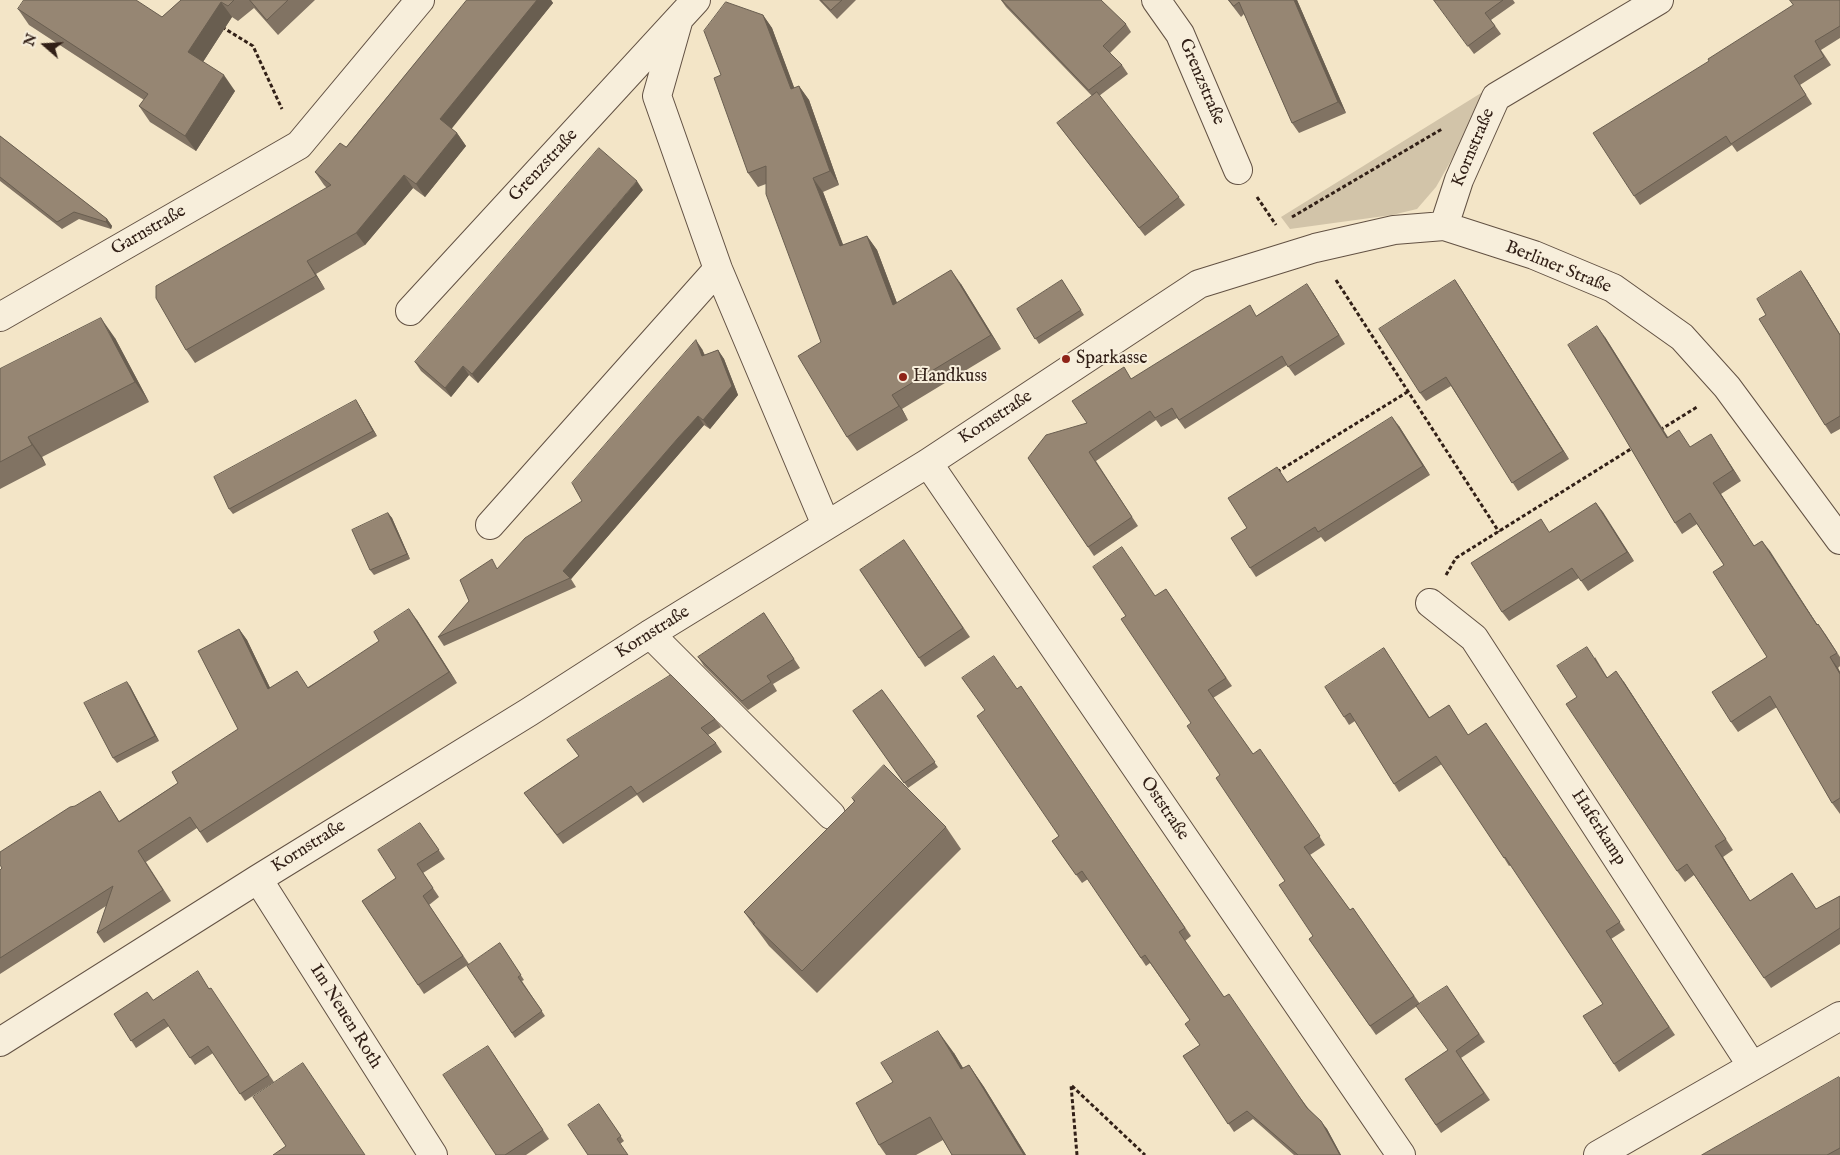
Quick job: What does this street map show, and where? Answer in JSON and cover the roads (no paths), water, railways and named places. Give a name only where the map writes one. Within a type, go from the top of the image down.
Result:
[{"type":"street","name":"Garnstraße","points":[[0,317],[299,145],[420,0]]},
{"type":"street","name":"Grenzstraße","points":[[410,311],[678,22],[696,0]]},
{"type":"street","name":"Grenzstraße","points":[[1156,0],[1180,34],[1238,170]]},
{"type":"street","name":"Kornstraße","points":[[0,1042],[928,462],[1199,284],[1315,248],[1394,230],[1444,226],[1459,180],[1496,98],[1659,0]]},
{"type":"street","name":"Grenzstraße","points":[[678,22],[657,96],[718,269],[826,526]]},
{"type":"street","name":"Berliner Straße","points":[[1444,226],[1534,255],[1613,288],[1682,337],[1728,387],[1840,540]]},
{"type":"street","points":[[490,525],[718,269]]},
{"type":"street","name":"Oststraße","points":[[928,462],[1401,1155]]},
{"type":"street","name":"Haferkamp","points":[[1430,603],[1474,638],[1752,1066]]},
{"type":"street","points":[[650,634],[831,815]]},
{"type":"street","name":"Im Neuen Roth","points":[[258,879],[433,1155]]},
{"type":"street","points":[[1598,1155],[1840,1016]]},
{"type":"place","name":"Sparkasse","points":[[1066,359]]},
{"type":"place","name":"Handkuss","points":[[903,377]]}]
